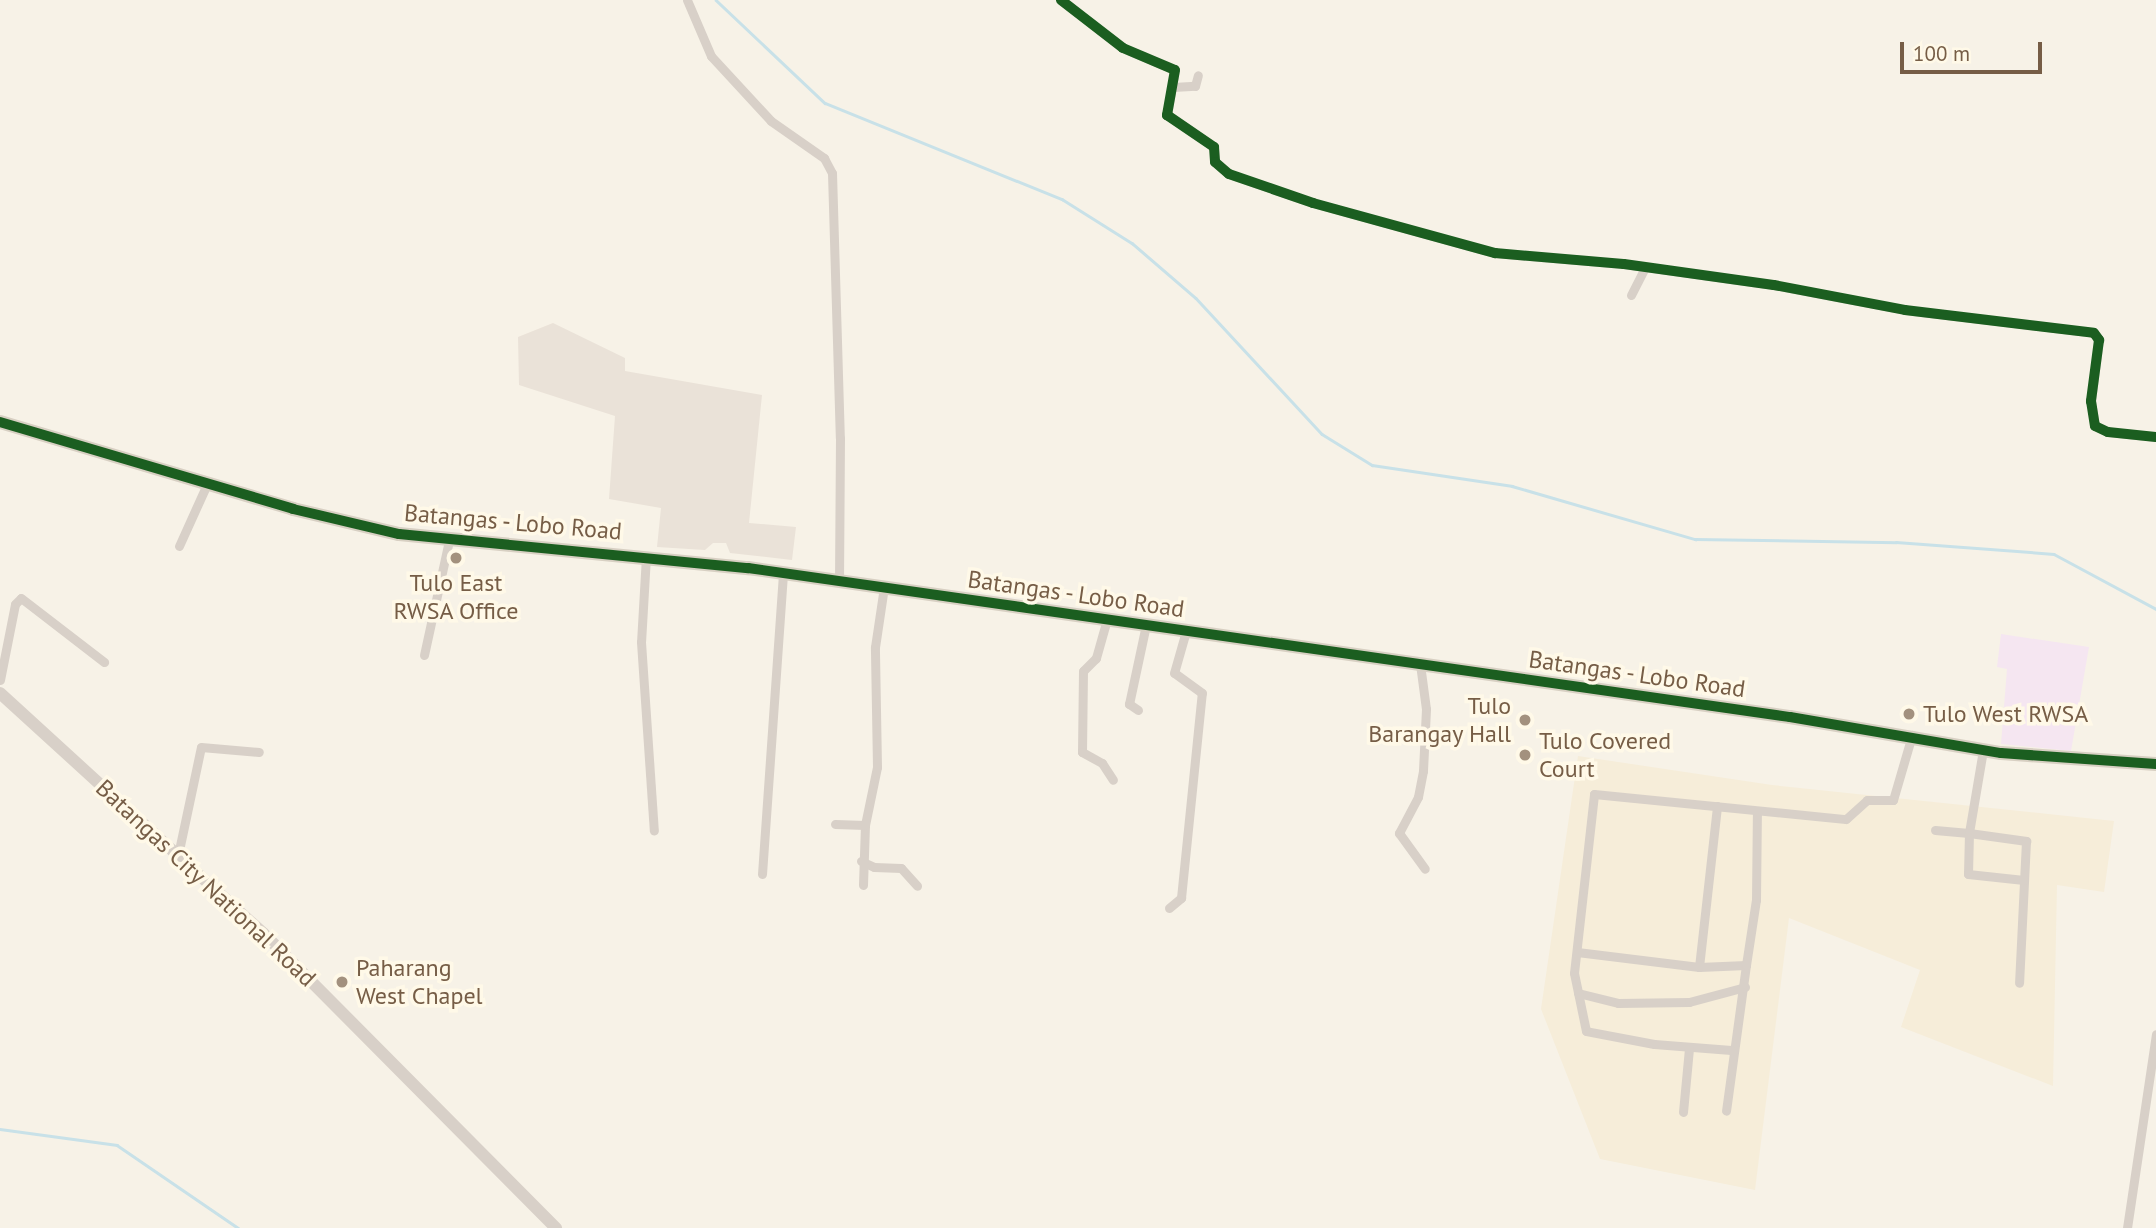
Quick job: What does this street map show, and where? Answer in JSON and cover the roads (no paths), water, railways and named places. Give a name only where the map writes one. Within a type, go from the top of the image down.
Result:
[{"type":"main road","name":"Batangas - Lobo Road","points":[[0,422],[349,524],[449,540],[646,556],[783,573],[1912,735],[1983,750],[2156,764]]},
{"type":"street","points":[[687,0],[711,56],[771,121],[824,158],[832,173],[840,438],[839,581]]},
{"type":"street","points":[[1061,0],[1123,48],[1170,65],[1176,75],[1167,115],[1214,147],[1215,162],[1229,174],[1313,203],[1495,253],[1645,268],[1774,285],[1905,310],[2094,333],[2099,340],[2091,401],[2095,426],[2156,437]]},
{"type":"street","points":[[1173,87],[1195,86],[1198,75]]},
{"type":"street","points":[[1632,295],[1645,268]]},
{"type":"street","points":[[179,546],[207,484]]},
{"type":"street","points":[[424,655],[449,540]]},
{"type":"street","points":[[646,556],[641,642],[654,831]]},
{"type":"street","points":[[762,874],[783,573]]},
{"type":"street","points":[[863,885],[861,861],[865,825],[877,767],[875,647],[884,587]]},
{"type":"street","points":[[0,681],[15,604],[21,598],[104,662]]},
{"type":"street","points":[[1107,619],[1096,658],[1083,671],[1082,752],[1102,763],[1113,780]]},
{"type":"street","points":[[1138,710],[1129,704],[1146,625]]},
{"type":"street","points":[[1169,908],[1181,898],[1202,693],[1174,673],[1186,631]]},
{"type":"street","points":[[1420,664],[1426,709],[1423,771],[1418,797],[1399,833],[1400,841],[1425,869]]},
{"type":"street","name":"Batangas City National Road","points":[[0,692],[272,942],[556,1228]]},
{"type":"street","points":[[1731,1050],[1689,1048],[1591,1035],[1583,1024],[1574,973],[1596,791],[1846,819],[1867,800],[1893,800],[1912,735]]},
{"type":"street","points":[[178,855],[201,747],[259,752]]},
{"type":"street","points":[[1983,750],[1969,833],[1968,874],[2024,880]]},
{"type":"street","points":[[1699,967],[1717,806]]},
{"type":"street","points":[[1726,1111],[1731,1050],[1745,987],[1756,900],[1757,811]]},
{"type":"street","points":[[835,824],[865,825]]},
{"type":"street","points":[[1935,830],[2026,839],[2019,982]]},
{"type":"street","points":[[861,861],[874,867],[901,868],[917,886]]},
{"type":"street","points":[[1577,952],[1699,967],[1746,965]]},
{"type":"street","points":[[1578,993],[1618,1003],[1689,1002],[1745,987]]},
{"type":"street","points":[[2127,1228],[2156,1034]]},
{"type":"street","points":[[1683,1112],[1689,1048]]},
{"type":"waterway","points":[[716,0],[825,103],[1062,199],[1132,243],[1196,298],[1322,434],[1372,465],[1512,486],[1695,539],[1896,542],[2054,554],[2156,609]]},
{"type":"waterway","points":[[0,1129],[117,1145],[238,1228]]},
{"type":"place","name":"Tulo East RWSA Office","points":[[456,558]]},
{"type":"place","name":"Tulo West RWSA","points":[[1909,714]]},
{"type":"place","name":"Tulo Barangay Hall","points":[[1525,720]]},
{"type":"place","name":"Tulo Covered Court","points":[[1525,755]]},
{"type":"place","name":"Paharang West Chapel","points":[[342,982]]}]
